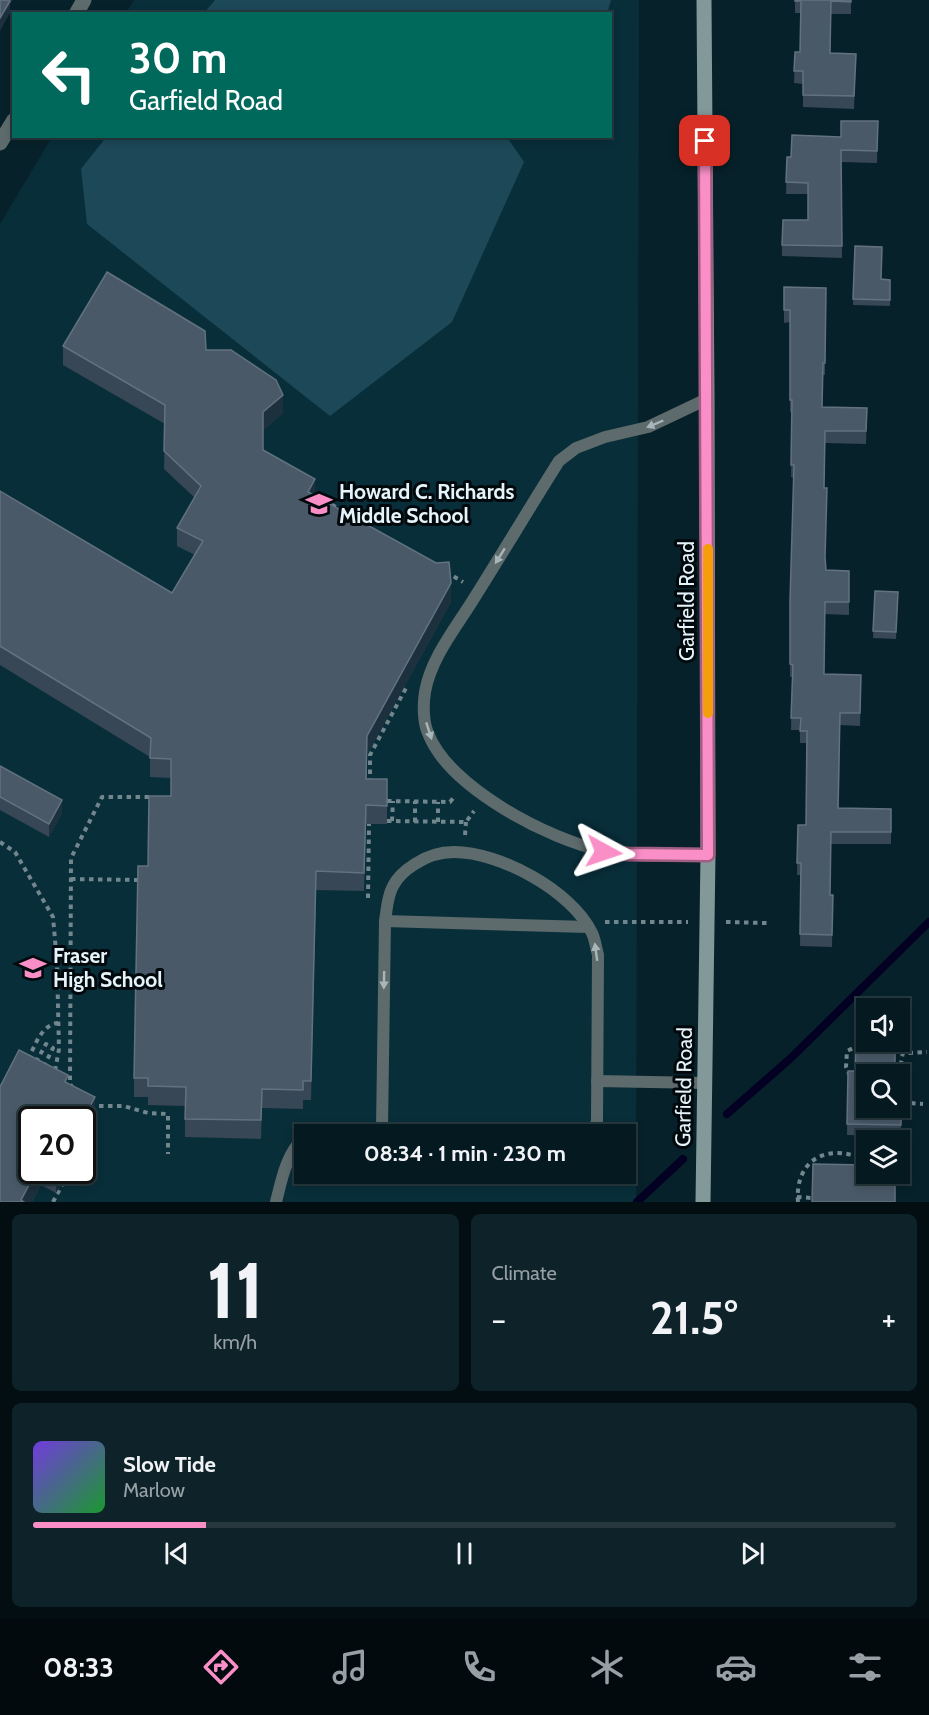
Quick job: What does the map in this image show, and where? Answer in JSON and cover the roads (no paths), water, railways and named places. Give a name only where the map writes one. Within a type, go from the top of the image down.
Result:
[{"type":"main road","name":"Garfield Road","points":[[703,1202],[708,855],[704,0]]},
{"type":"lane","points":[[707,399],[648,428],[606,437],[576,448],[559,461],[438,656],[425,693],[424,712],[427,732],[441,755],[460,777],[498,805],[538,827],[559,837],[604,852],[708,855]]},
{"type":"lane","points":[[382,1124],[385,921],[388,899],[393,884],[406,870],[423,859],[439,853],[456,852],[480,856],[526,873],[564,898],[577,911],[593,934],[598,955],[596,1124]]},
{"type":"lane","points":[[385,921],[588,927]]},
{"type":"lane","points":[[597,1081],[704,1083]]},
{"type":"lane","points":[[276,1202],[287,1161],[294,1147]]},
{"type":"waterway","points":[[727,1114],[792,1057],[929,922]]},
{"type":"waterway","points":[[637,1202],[683,1159]]},
{"type":"place","name":"Howard C. Richards Middle School","points":[[319,504]]},
{"type":"place","name":"Fraser High School","points":[[33,968]]}]
